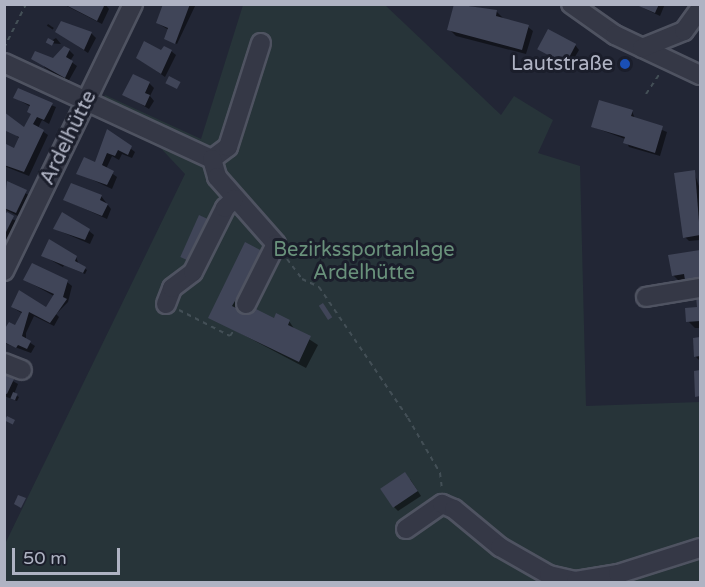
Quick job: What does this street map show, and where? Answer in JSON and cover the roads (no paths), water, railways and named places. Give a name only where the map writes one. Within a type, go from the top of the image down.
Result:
[{"type":"street","name":"Ardelhütte","points":[[4,271],[133,4]]},
{"type":"street","points":[[571,4],[642,48],[700,75]]},
{"type":"street","points":[[642,48],[684,31],[700,9]]},
{"type":"street","points":[[212,159],[228,147],[261,43]]},
{"type":"street","points":[[4,63],[212,159],[217,177],[276,244],[246,304]]},
{"type":"street","points":[[166,304],[172,288],[193,273],[225,208],[234,199]]},
{"type":"street","points":[[646,297],[700,288]]},
{"type":"street","points":[[4,363],[22,370]]},
{"type":"street","points":[[406,529],[442,504],[454,509],[500,547],[564,580],[589,581],[700,548]]},
{"type":"place","name":"Lautstraße","points":[[625,64]]},
{"type":"park label","name":"Bezirkssportanlage Ardelhütte","points":[[364,262]]}]
